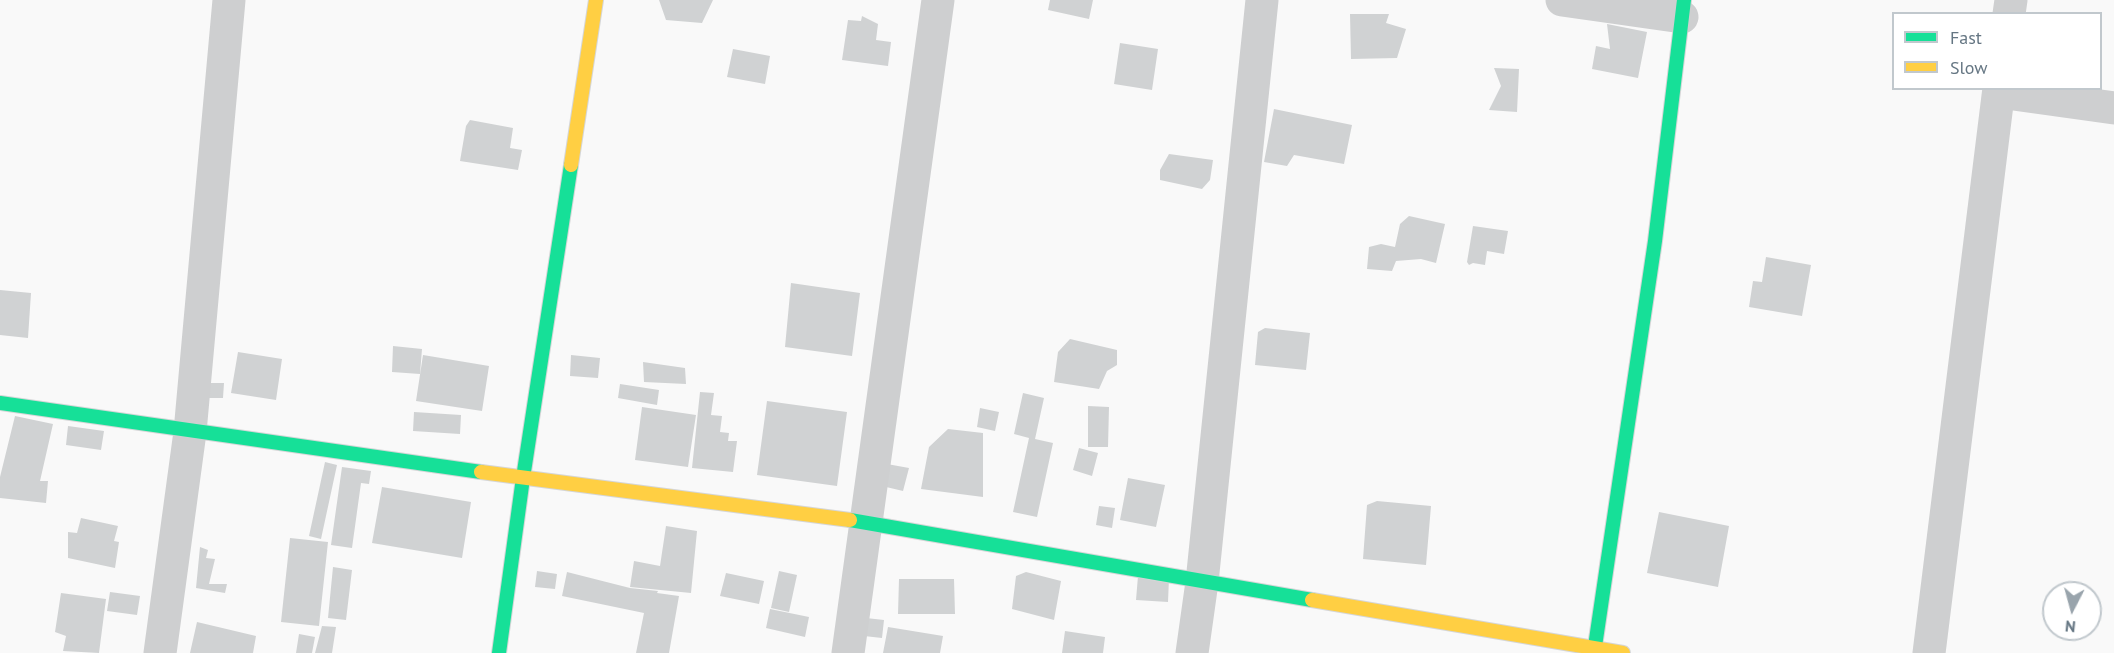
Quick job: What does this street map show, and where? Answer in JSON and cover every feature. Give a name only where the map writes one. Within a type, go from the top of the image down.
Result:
[{"type":"street","points":[[160,653],[190,432],[229,0]]},
{"type":"street","points":[[499,653],[523,478],[596,0]]},
{"type":"street","points":[[848,653],[938,0]]},
{"type":"street","points":[[1192,653],[1202,582],[1262,0]]},
{"type":"street","points":[[1562,0],[1683,8],[1655,242],[1594,651]]},
{"type":"street","points":[[1929,653],[1999,90],[2114,108]]},
{"type":"street","points":[[0,404],[523,478],[867,522],[1594,651],[1623,653]]},
{"type":"building","points":[[659,0],[713,0],[702,23],[666,20]]},
{"type":"building","points":[[1050,0],[1093,0],[1089,19],[1048,10]]},
{"type":"building","points":[[1350,14],[1389,14],[1386,23],[1406,29],[1397,58],[1351,59]]},
{"type":"building","points":[[862,16],[878,24],[876,40],[891,42],[888,66],[842,60],[848,20],[861,21]]},
{"type":"building","points":[[1607,24],[1647,32],[1638,78],[1592,69],[1596,46],[1610,49]]},
{"type":"building","points":[[1120,43],[1158,49],[1152,90],[1114,84]]},
{"type":"building","points":[[733,49],[770,56],[765,84],[727,77]]},
{"type":"building","points":[[1494,68],[1519,69],[1517,112],[1489,110],[1501,86]]},
{"type":"building","points":[[1274,109],[1352,125],[1344,164],[1294,155],[1287,166],[1264,162]]},
{"type":"building","points":[[470,120],[513,128],[510,148],[522,150],[518,170],[460,161],[466,126]]},
{"type":"building","points":[[1169,154],[1213,160],[1210,180],[1202,189],[1160,180],[1160,170]]},
{"type":"building","points":[[1409,216],[1445,224],[1436,263],[1421,259],[1396,261],[1392,271],[1367,269],[1369,247],[1381,244],[1395,247],[1400,224]]},
{"type":"building","points":[[1473,226],[1508,231],[1504,254],[1487,251],[1485,265],[1473,263],[1469,265],[1467,262]]},
{"type":"building","points":[[1766,257],[1811,265],[1802,316],[1749,307],[1753,281],[1762,282]]},
{"type":"building","points":[[791,283],[860,293],[852,356],[785,347]]},
{"type":"building","points":[[0,290],[31,293],[28,338],[0,335]]},
{"type":"building","points":[[1265,328],[1310,333],[1306,370],[1255,365],[1258,332]]},
{"type":"building","points":[[1070,339],[1117,350],[1117,365],[1107,371],[1099,389],[1054,382],[1058,352]]},
{"type":"building","points":[[393,346],[422,349],[420,374],[392,372]]},
{"type":"building","points":[[238,352],[282,359],[276,400],[231,393]]},
{"type":"building","points":[[423,355],[489,366],[482,411],[416,401]]},
{"type":"building","points":[[571,355],[600,358],[598,378],[570,376]]},
{"type":"building","points":[[643,362],[685,368],[686,384],[644,382]]},
{"type":"building","points":[[208,383],[224,383],[223,398],[205,398]]},
{"type":"building","points":[[620,384],[659,390],[657,405],[618,398]]},
{"type":"building","points":[[700,392],[714,393],[711,415],[722,416],[720,432],[729,433],[728,441],[737,441],[733,472],[692,468]]},
{"type":"building","points":[[1023,393],[1044,398],[1035,439],[1053,443],[1037,517],[1013,512],[1029,438],[1014,434]]},
{"type":"building","points":[[767,401],[847,412],[837,486],[757,475]]},
{"type":"building","points":[[1088,406],[1109,407],[1108,447],[1088,447]]},
{"type":"building","points":[[642,407],[696,415],[688,467],[635,460]]},
{"type":"building","points":[[980,408],[999,412],[995,431],[977,427]]},
{"type":"building","points":[[414,412],[461,415],[460,434],[413,431]]},
{"type":"building","points":[[15,416],[53,424],[40,481],[48,481],[46,503],[0,498],[0,477]]},
{"type":"building","points":[[68,426],[104,431],[101,450],[66,445]]},
{"type":"building","points":[[948,429],[983,433],[983,497],[921,489],[929,447]]},
{"type":"building","points":[[1079,448],[1098,453],[1092,476],[1073,470]]},
{"type":"building","points":[[325,462],[337,465],[321,539],[309,536]]},
{"type":"building","points":[[887,464],[909,468],[903,491],[882,486]]},
{"type":"building","points":[[342,467],[371,471],[369,484],[361,483],[352,548],[331,545]]},
{"type":"building","points":[[1128,478],[1165,485],[1156,527],[1120,520]]},
{"type":"building","points":[[382,487],[471,502],[462,558],[372,543]]},
{"type":"building","points":[[1377,501],[1431,506],[1426,565],[1363,559],[1367,505]]},
{"type":"building","points":[[1099,506],[1115,508],[1112,528],[1096,525]]},
{"type":"building","points":[[1659,512],[1729,526],[1718,587],[1647,573]]},
{"type":"building","points":[[81,518],[118,526],[114,541],[119,542],[115,568],[68,558],[68,532],[77,533]]},
{"type":"building","points":[[666,526],[697,531],[691,593],[630,587],[634,561],[660,566]]},
{"type":"building","points":[[290,538],[328,542],[319,626],[281,622]]},
{"type":"building","points":[[200,547],[208,550],[206,558],[215,559],[209,584],[227,584],[225,593],[196,588]]},
{"type":"building","points":[[333,567],[352,570],[346,620],[328,618]]},
{"type":"building","points":[[537,571],[557,574],[555,589],[535,587]]},
{"type":"building","points":[[779,571],[797,575],[789,612],[771,608]]},
{"type":"building","points":[[567,572],[630,588],[679,596],[669,653],[636,653],[644,613],[562,596]]},
{"type":"building","points":[[1026,572],[1061,581],[1054,620],[1012,609],[1016,576]]},
{"type":"building","points":[[726,573],[764,581],[759,604],[720,596]]},
{"type":"building","points":[[1138,576],[1169,578],[1168,602],[1136,600]]},
{"type":"building","points":[[899,579],[954,579],[955,614],[898,614]]},
{"type":"building","points":[[110,592],[140,596],[137,615],[107,611]]},
{"type":"building","points":[[61,593],[106,599],[99,653],[63,651],[66,636],[55,632]]},
{"type":"building","points":[[770,609],[809,617],[805,637],[766,628]]},
{"type":"building","points":[[857,617],[884,620],[882,638],[855,635]]},
{"type":"building","points":[[197,622],[256,636],[253,653],[190,653]]},
{"type":"building","points":[[322,626],[336,627],[332,653],[315,653]]},
{"type":"building","points":[[888,627],[943,636],[940,653],[883,653]]},
{"type":"building","points":[[1065,631],[1105,637],[1103,653],[1062,653]]},
{"type":"building","points":[[299,634],[315,637],[312,653],[296,653]]},
{"type":"traffic: fast","points":[[1594,653],[1655,241],[1684,0]]},
{"type":"traffic: fast","points":[[499,653],[523,478],[571,165]]},
{"type":"traffic: fast","points":[[0,403],[481,472]]},
{"type":"traffic: fast","points":[[850,520],[1312,600]]},
{"type":"traffic: slow","points":[[571,165],[596,0]]},
{"type":"traffic: slow","points":[[481,472],[850,520]]},
{"type":"traffic: slow","points":[[1312,600],[1623,653]]}]
